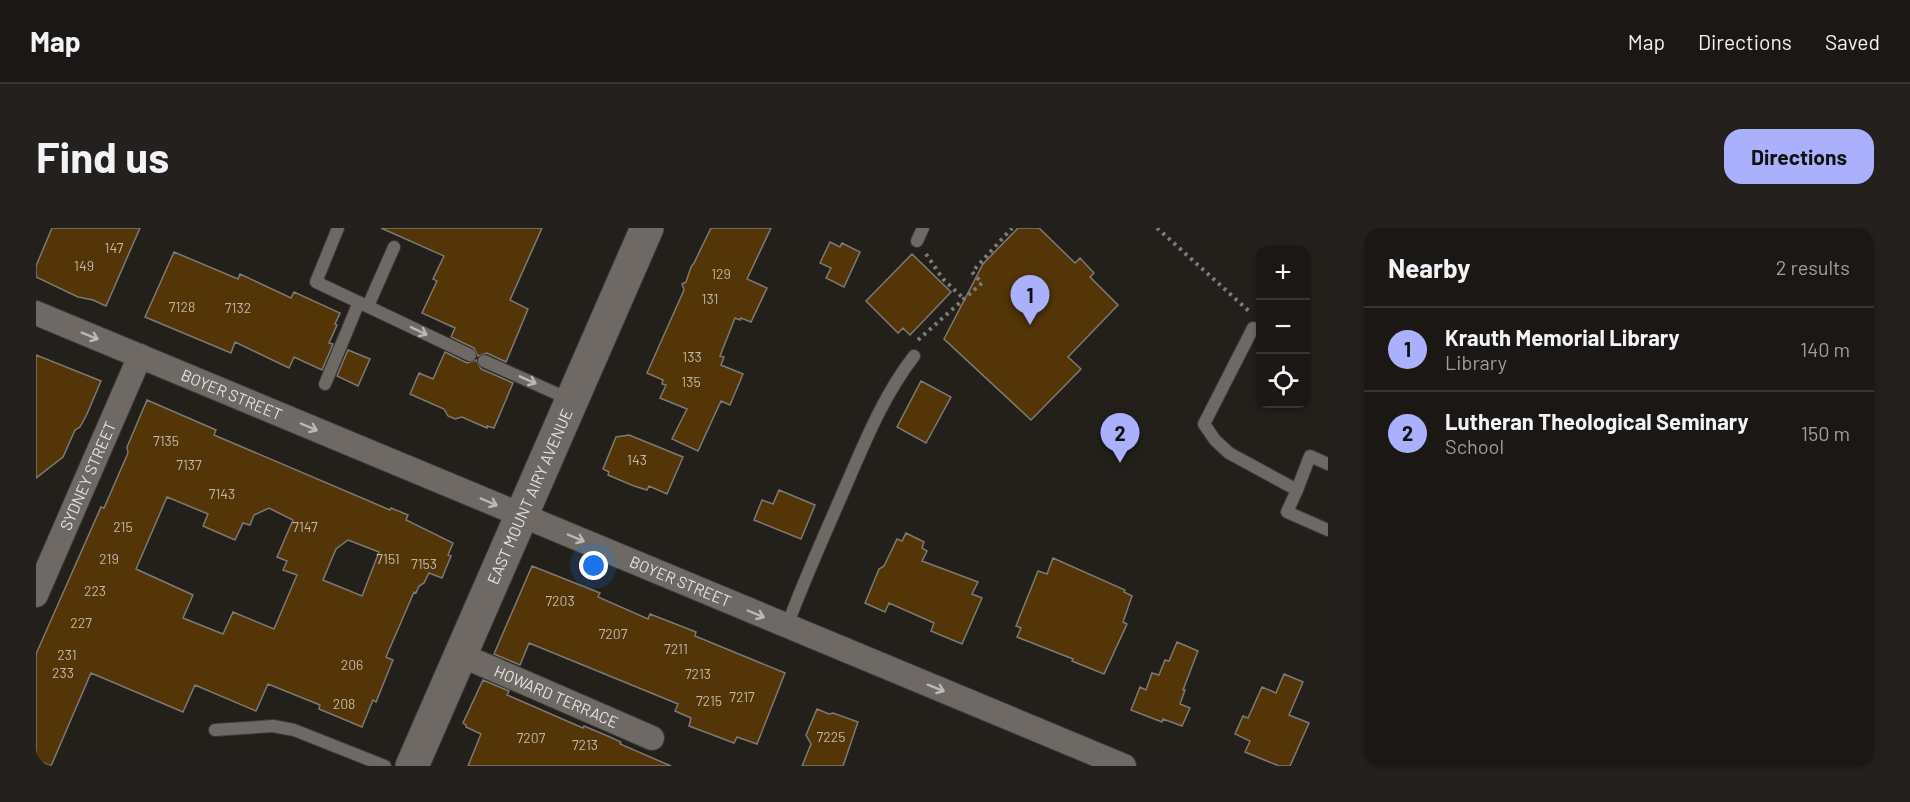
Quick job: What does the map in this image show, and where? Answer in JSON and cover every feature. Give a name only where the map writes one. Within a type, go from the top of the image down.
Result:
[{"type":"main road","name":"EAST MOUNT AIRY AVENUE","points":[[412,766],[646,228]]},
{"type":"street","name":"BOYER STREET","points":[[36,313],[1124,766]]},
{"type":"street","name":"SYDNEY STREET","points":[[36,595],[140,356]]},
{"type":"street","name":"HOWARD TERRACE","points":[[461,655],[652,738]]},
{"type":"lane","points":[[338,228],[316,282],[470,355]]},
{"type":"lane","points":[[917,241],[923,228]]},
{"type":"lane","points":[[325,384],[394,247]]},
{"type":"lane","points":[[1252,328],[1204,424],[1215,440],[1230,453],[1297,490]]},
{"type":"lane","points":[[787,626],[834,513],[884,403],[902,371],[914,356]]},
{"type":"lane","points":[[484,361],[572,400]]},
{"type":"lane","points":[[1328,464],[1310,456],[1287,513],[1328,530]]},
{"type":"lane","points":[[215,730],[273,726],[294,730],[385,766]]},
{"type":"path","points":[[914,356],[913,344],[982,283],[972,272],[1012,228]]},
{"type":"path","points":[[1157,228],[1257,317],[1252,328]]},
{"type":"path","points":[[917,241],[943,279],[964,299]]},
{"type":"building","points":[[52,228],[140,228],[106,306],[78,297],[36,277],[36,266]]},
{"type":"building","points":[[381,228],[542,228],[510,300],[528,309],[506,362],[487,353],[478,356],[474,348],[451,337],[455,328],[422,313],[437,281],[433,279],[444,256]]},
{"type":"building","points":[[711,228],[771,228],[747,279],[767,288],[751,322],[735,318],[720,356],[724,357],[721,365],[743,374],[730,405],[721,401],[698,451],[672,439],[687,409],[660,398],[666,385],[662,384],[663,380],[647,373],[684,290],[682,284],[686,282]]},
{"type":"building","points":[[1018,228],[1039,228],[1075,263],[1080,258],[1094,273],[1090,277],[1118,305],[1068,357],[1081,369],[1031,420],[944,339],[983,264]]},
{"type":"building","points":[[830,242],[840,247],[842,243],[860,252],[844,287],[826,278],[831,268],[820,263]]},
{"type":"building","points":[[174,252],[238,279],[240,274],[291,298],[294,292],[340,313],[329,343],[333,344],[322,370],[294,357],[289,368],[235,342],[231,353],[145,317]]},
{"type":"building","points":[[912,254],[951,292],[910,335],[903,328],[898,333],[866,301]]},
{"type":"building","points":[[348,350],[370,359],[358,386],[337,376]]},
{"type":"building","points":[[445,352],[467,363],[476,360],[481,369],[513,383],[494,428],[487,426],[487,428],[462,417],[455,419],[448,416],[444,409],[410,394],[419,373],[433,379]]},
{"type":"building","points":[[36,355],[101,381],[87,414],[80,427],[75,430],[63,457],[36,478]]},
{"type":"building","points":[[921,381],[951,397],[926,443],[897,427]]},
{"type":"building","points":[[147,400],[216,430],[214,435],[390,510],[391,508],[408,515],[406,520],[453,543],[448,555],[451,556],[442,578],[429,573],[424,583],[419,586],[416,593],[414,592],[386,657],[393,660],[376,702],[373,700],[362,727],[319,709],[320,705],[268,684],[256,711],[195,685],[183,712],[91,673],[51,766],[36,760],[36,654],[101,507],[104,508],[128,453],[127,447]],"holes":[[[167,497],[208,514],[203,526],[235,540],[243,523],[250,525],[254,515],[269,508],[293,520],[277,557],[287,561],[283,570],[297,575],[274,629],[233,612],[223,634],[183,618],[193,595],[136,569]],[[348,540],[379,552],[362,596],[323,580],[336,549]]]},
{"type":"building","points":[[629,435],[683,457],[667,494],[649,486],[647,490],[634,486],[608,475],[609,472],[603,469],[616,437]]},
{"type":"building","points":[[779,490],[815,505],[801,539],[754,520],[762,500],[773,504]]},
{"type":"building","points":[[906,533],[924,542],[922,548],[927,551],[922,561],[978,582],[972,594],[982,598],[962,644],[931,631],[934,623],[889,603],[885,612],[865,603],[879,569],[884,566],[897,539],[902,541]]},
{"type":"building","points":[[1053,558],[1125,590],[1124,592],[1132,596],[1123,622],[1127,624],[1104,674],[1017,637],[1021,628],[1016,626],[1038,571],[1047,574]]},
{"type":"building","points":[[532,566],[600,593],[598,597],[648,619],[650,614],[696,632],[695,636],[785,673],[757,744],[737,737],[734,743],[689,726],[691,718],[675,711],[678,704],[529,643],[520,665],[494,654]]},
{"type":"building","points":[[1177,642],[1198,651],[1180,704],[1190,708],[1182,726],[1163,719],[1162,722],[1131,710],[1140,687],[1146,690],[1152,673],[1159,675],[1165,660],[1169,661]]},
{"type":"building","points":[[1284,674],[1303,682],[1289,715],[1309,723],[1290,766],[1279,766],[1245,752],[1250,741],[1235,734],[1243,716],[1248,718],[1262,687],[1276,693]]},
{"type":"building","points":[[483,680],[509,691],[507,695],[583,728],[584,726],[610,737],[621,742],[620,744],[671,766],[468,766],[481,734],[466,727],[463,723]]},
{"type":"building","points":[[817,709],[858,722],[843,766],[802,766],[811,744],[806,735]]},
{"type":"place","name":"Krauth Memorial Library","points":[[1030,325]]},
{"type":"place","name":"Lutheran Theological Seminary","points":[[1120,463]]}]
